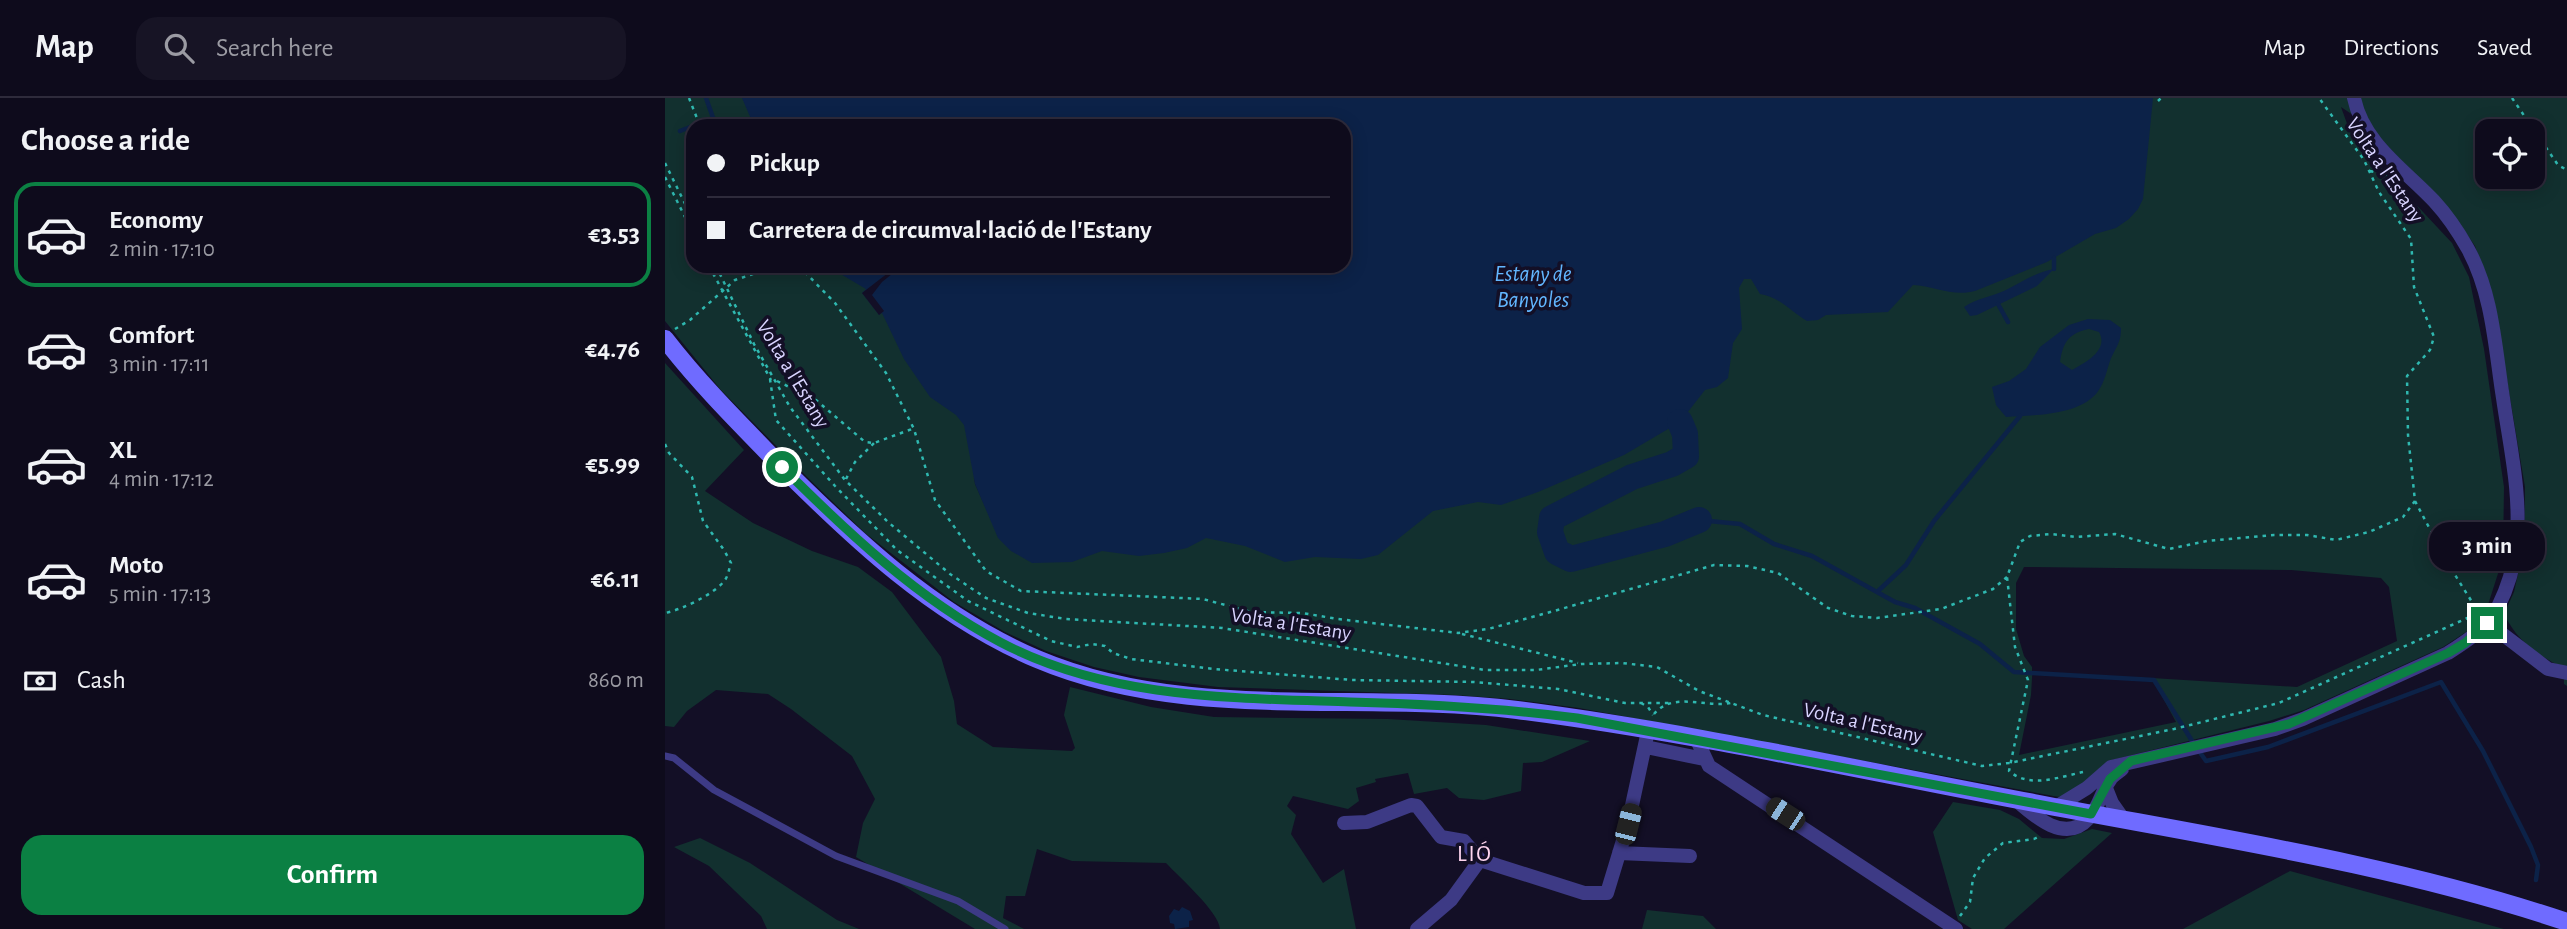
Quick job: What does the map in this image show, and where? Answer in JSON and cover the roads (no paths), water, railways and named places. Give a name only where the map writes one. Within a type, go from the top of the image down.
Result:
[{"type":"main road","points":[[669,335],[712,396],[857,540],[909,583],[948,611],[1000,642],[1042,661],[1091,677],[1137,688],[1218,698],[1509,709],[1647,739],[1697,740],[2272,848],[2471,893],[2567,922]]},
{"type":"street","points":[[2056,807],[2087,788],[2111,767],[2275,729],[2303,719],[2448,653],[2465,643],[2483,618],[2497,610],[2506,589],[2516,546],[2516,488],[2488,300],[2468,250],[2454,228],[2435,202],[2364,127],[2354,98]]},
{"type":"street","points":[[2483,618],[2548,669],[2567,673]]},
{"type":"street","points":[[1344,823],[1367,822],[1411,805],[1417,807],[1441,837],[1464,841],[1480,860],[1584,893],[1607,894],[1647,739],[1704,760]]},
{"type":"street","points":[[1697,740],[1709,766],[1954,928]]},
{"type":"street","points":[[1719,771],[1724,745]]},
{"type":"street","points":[[2016,800],[2038,819],[2055,828],[2068,829],[2088,820],[2110,779],[2131,761]]},
{"type":"street","points":[[2087,788],[2091,814]]},
{"type":"street","points":[[2106,788],[2112,803],[2124,820]]},
{"type":"street","points":[[1619,853],[1690,856]]},
{"type":"street","points":[[1417,929],[1451,900],[1480,860]]},
{"type":"lane","points":[[665,756],[674,758],[714,790],[836,856],[958,901],[1005,929]]},
{"type":"water","name":"Estany de Banyoles","points":[[742,98],[2153,98],[2143,199],[2129,219],[2116,228],[2095,234],[2047,262],[1975,291],[1951,292],[1913,285],[1888,312],[1826,315],[1818,320],[1807,321],[1779,301],[1760,294],[1751,279],[1744,279],[1739,288],[1742,329],[1733,343],[1728,378],[1717,387],[1705,390],[1680,422],[1624,455],[1538,492],[1501,505],[1478,502],[1433,511],[1378,555],[1361,559],[1315,557],[1285,562],[1245,546],[1206,538],[1187,548],[1164,553],[1139,556],[1102,551],[1072,562],[1032,563],[1011,551],[998,538],[975,484],[964,425],[956,415],[930,397],[904,359],[882,313],[879,315],[862,293],[866,289],[839,273],[1351,273],[1351,119],[751,119]]},
{"type":"water","points":[[2054,269],[2037,286],[1977,315],[1970,316],[1964,307],[2035,275]]},
{"type":"water","points":[[2088,319],[2110,320],[2121,328],[2119,343],[2096,394],[2077,407],[2066,410],[2006,417],[1996,405],[1992,387],[2009,381],[2026,369],[2040,347],[2069,325]],"holes":[[[2089,329],[2099,332],[2101,344],[2095,355],[2072,370],[2060,362],[2065,344],[2072,336]]]},
{"type":"water","points":[[1182,907],[1190,911],[1193,920],[1189,921],[1189,927],[1175,929],[1169,916],[1174,909],[1179,911]]},
{"type":"waterway","points":[[706,98],[714,119]]},
{"type":"waterway","points":[[680,131],[686,129]]},
{"type":"waterway","points":[[2054,258],[2054,269]]},
{"type":"waterway","points":[[1998,304],[2008,322]]},
{"type":"waterway","points":[[1877,592],[1906,565],[1934,521],[2020,416]]},
{"type":"waterway","points":[[1680,422],[1685,434],[1686,456],[1672,464],[1632,477],[1552,518],[1550,532],[1557,552],[1571,559],[1665,534],[1699,520]]},
{"type":"waterway","points":[[1699,520],[1740,524],[1774,544],[1812,556],[1895,602],[1915,608],[1980,644],[2014,672],[2154,680],[2194,744]]},
{"type":"waterway","points":[[2199,751],[2206,761],[2268,747],[2441,682],[2483,751],[2531,847],[2538,865],[2536,880]]},
{"type":"district","name":"LIÓ","points":[[1475,854]]}]
